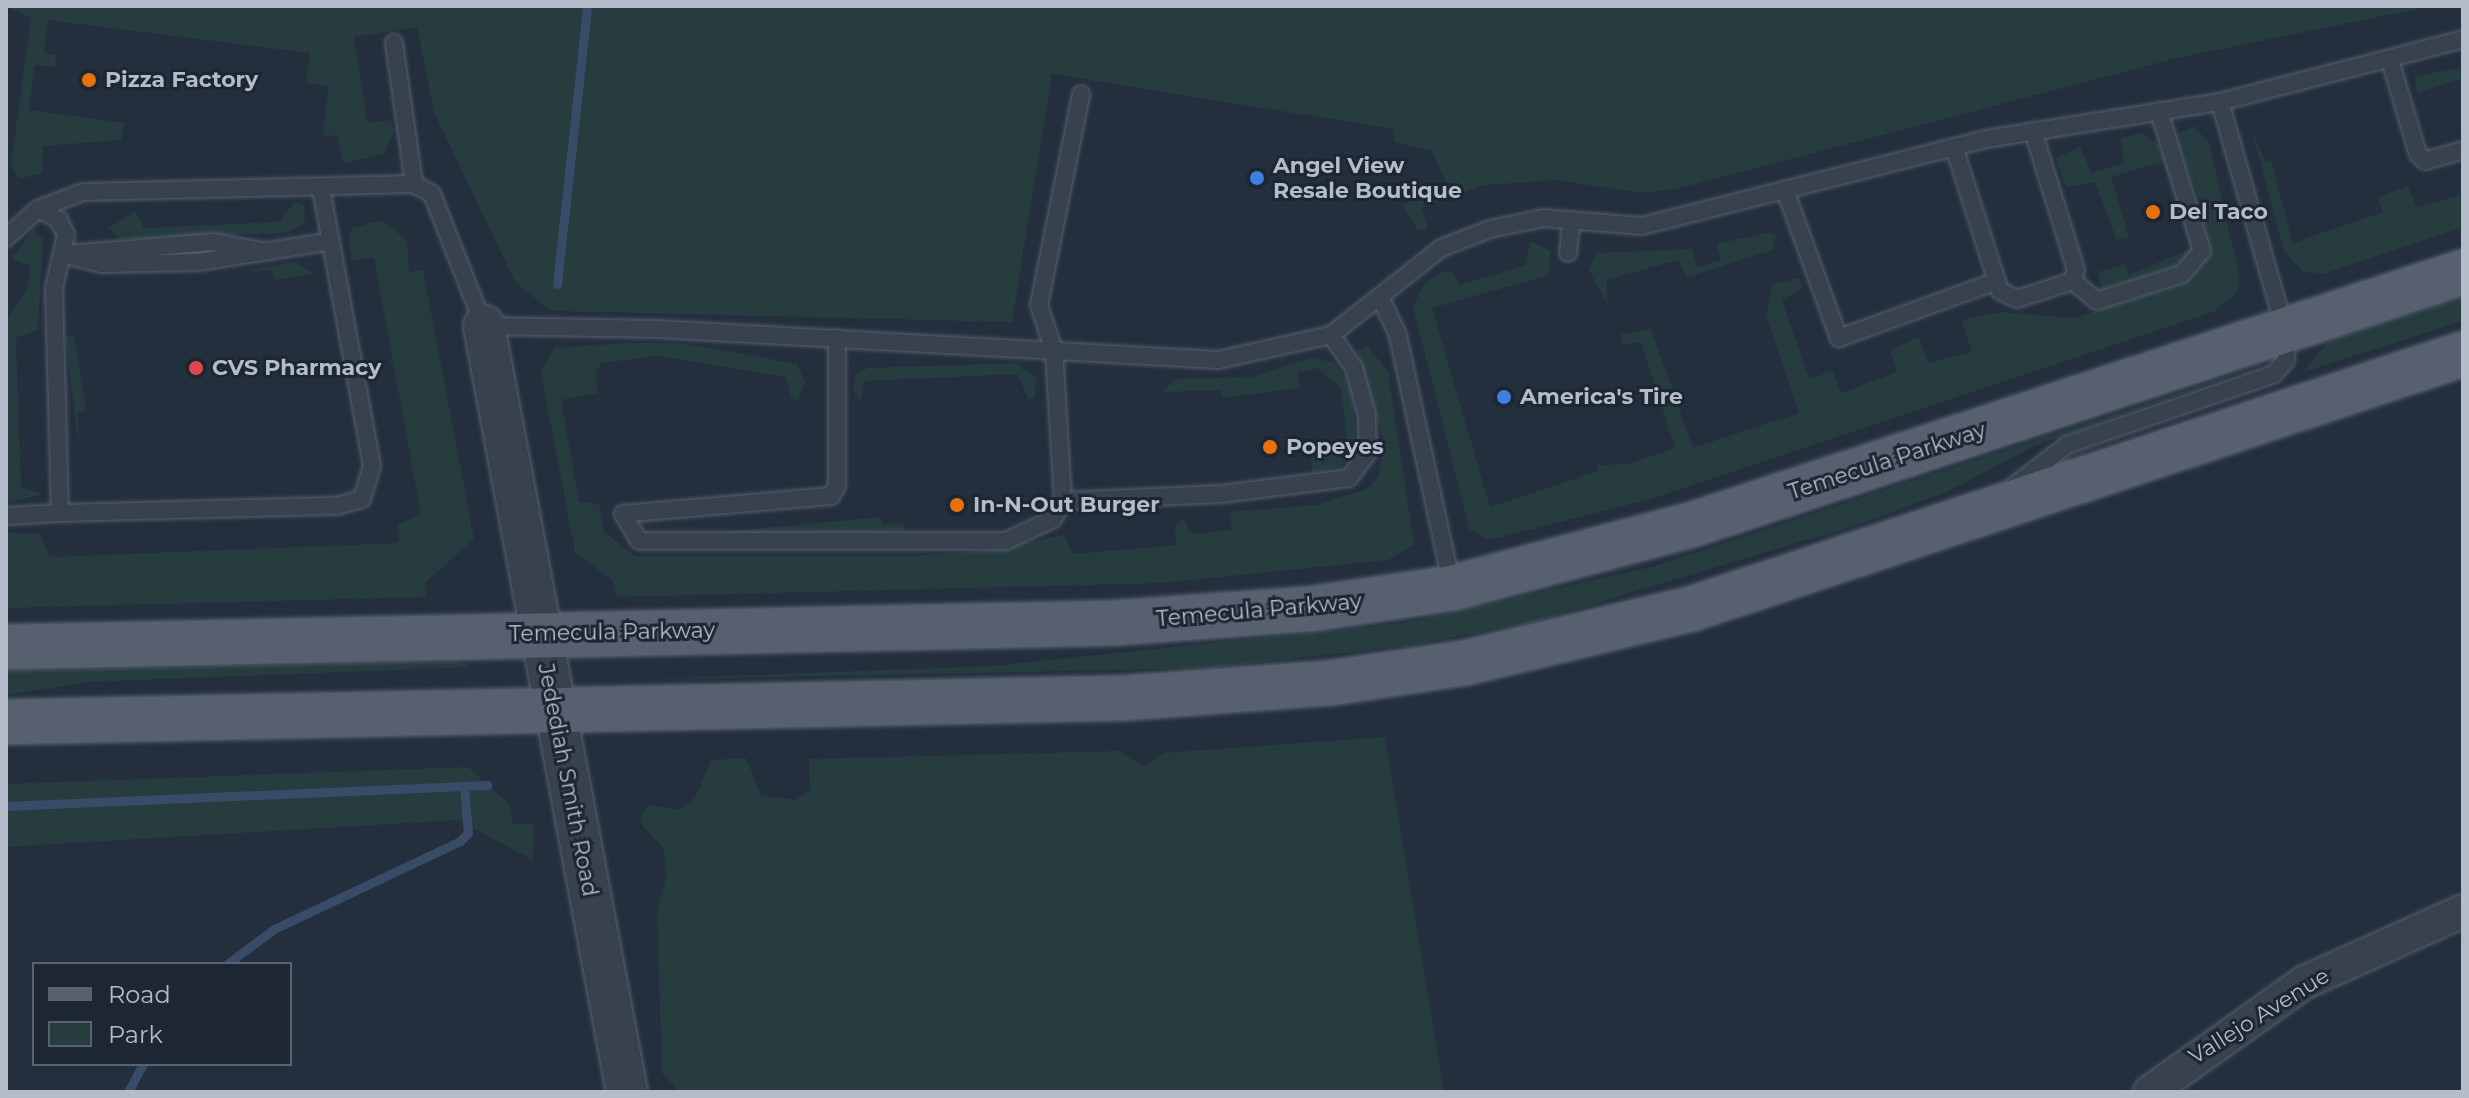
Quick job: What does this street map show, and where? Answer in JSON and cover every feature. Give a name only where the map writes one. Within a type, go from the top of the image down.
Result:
[{"type":"main road","name":"Temecula Parkway","points":[[6,647],[541,633],[1113,623],[1310,609],[1452,588],[1694,524],[2463,272]]},
{"type":"main road","points":[[6,722],[1124,698],[1330,683],[1464,663],[1634,624],[1984,513],[2463,354]]},
{"type":"street","name":"Jedediah Smith Road","points":[[484,326],[627,1092]]},
{"type":"street","name":"Vallejo Avenue","points":[[2150,1092],[2305,982],[2463,911]]},
{"type":"lane","points":[[6,238],[38,209],[83,192],[414,184],[432,194],[484,326],[837,338],[1218,360],[1331,335],[1382,301],[1441,248],[1543,218],[1571,224],[1642,226],[1954,147],[2033,131],[2220,102],[2463,39]]},
{"type":"lane","points":[[394,43],[414,184]]},
{"type":"lane","points":[[2390,60],[2418,154],[2425,161],[2463,150]]},
{"type":"lane","points":[[837,338],[837,486],[831,496],[623,514],[639,541],[653,546],[1006,541],[1042,528],[1063,501],[1054,351],[1039,305],[1081,94]]},
{"type":"lane","points":[[1984,513],[2067,445],[2274,374],[2286,360],[2285,330],[2220,102]]},
{"type":"lane","points":[[2073,281],[2097,301],[2182,274],[2202,251],[2159,111]]},
{"type":"lane","points":[[2033,131],[2076,270],[2073,281]]},
{"type":"lane","points":[[1954,147],[1997,281],[2017,299],[2073,281]]},
{"type":"lane","points":[[6,516],[336,506],[362,499],[372,466],[327,242],[321,187]]},
{"type":"lane","points":[[1785,190],[1839,338],[1997,281]]},
{"type":"lane","points":[[38,209],[59,220],[66,255],[54,288],[60,513]]},
{"type":"lane","points":[[1568,253],[1571,224]]},
{"type":"lane","points":[[66,255],[102,264],[242,259],[263,251],[327,242]]},
{"type":"lane","points":[[1382,301],[1398,336],[1452,588]]},
{"type":"lane","points":[[1063,501],[1221,494],[1327,483],[1363,465],[1363,394],[1331,335]]},
{"type":"green space","points":[[6,6],[2432,6],[2177,58],[1676,189],[1639,193],[1558,180],[1484,185],[1422,208],[1428,229],[1418,230],[1403,205],[1447,184],[1432,151],[1394,142],[1393,129],[1052,74],[1012,322],[551,311],[515,282],[434,112],[417,27],[354,37],[367,123],[391,120],[394,132],[384,154],[344,163],[337,136],[323,135],[329,86],[306,83],[310,53],[48,20],[44,53],[56,55],[55,67],[35,65],[29,110],[125,123],[121,140],[43,146],[42,173],[19,179],[11,164],[31,18]]},
{"type":"green space","points":[[2463,68],[2463,78],[2417,93],[2415,76]]},
{"type":"green space","points":[[2194,126],[2209,143],[2240,279],[2237,292],[2215,311],[1650,499],[1490,540],[1470,530],[1413,307],[1425,282],[1441,272],[1452,272],[1460,285],[1526,265],[1530,241],[1551,251],[1549,275],[1432,308],[1490,507],[1598,471],[1597,465],[1628,464],[1675,448],[1641,342],[1621,345],[1621,334],[1651,329],[1693,448],[1799,413],[1766,314],[1773,284],[1800,278],[1802,289],[1782,300],[1809,379],[1833,371],[1841,393],[1897,372],[1890,350],[1919,337],[1928,363],[1972,352],[1962,321],[1971,318],[2001,312],[2075,318],[2187,282],[2209,253],[2202,206],[2177,141],[2178,133]]},
{"type":"green space","points":[[2251,128],[2266,162],[2271,160],[2293,243],[2383,212],[2378,197],[2408,186],[2417,208],[2463,194],[2463,227],[2323,274],[2303,271],[2284,251]]},
{"type":"green space","points":[[2142,133],[2161,147],[2177,191],[2162,162],[2111,177],[2129,237],[2117,240],[2095,182],[2066,187],[2056,158],[2080,147],[2092,173],[2124,163],[2121,138]]},
{"type":"green space","points":[[295,202],[304,205],[305,222],[286,233],[120,239],[109,228],[135,211],[144,228],[278,222]]},
{"type":"green space","points":[[381,220],[407,240],[409,272],[423,270],[474,539],[425,583],[426,597],[6,608],[6,532],[40,534],[50,557],[399,543],[398,525],[421,514],[374,258],[351,260],[349,241],[352,228]]},
{"type":"green space","points":[[34,228],[43,240],[38,330],[16,338],[21,487],[42,494],[6,503],[6,320],[27,290],[30,266],[12,259]]},
{"type":"green space","points":[[1767,233],[1776,235],[1773,250],[1687,277],[1678,260],[1606,280],[1608,305],[1589,270],[1597,253],[1692,249],[1697,267],[1721,260],[1716,244]]},
{"type":"green space","points":[[2195,247],[2179,265],[2102,290],[2098,272],[2125,264],[2129,275]]},
{"type":"green space","points":[[295,262],[313,274],[274,280],[273,270],[239,272]]},
{"type":"green space","points":[[2463,297],[2463,321],[2303,372],[2330,339]]},
{"type":"green space","points":[[74,334],[86,411],[78,412],[79,447],[65,337]]},
{"type":"green space","points":[[682,343],[797,364],[805,382],[798,400],[791,399],[786,377],[656,356],[602,363],[595,371],[598,393],[561,400],[579,502],[599,504],[604,532],[635,556],[906,556],[985,551],[1064,535],[1073,554],[1176,545],[1175,525],[1183,518],[1193,534],[1232,530],[1230,512],[1316,505],[1367,489],[1378,477],[1384,443],[1357,350],[1368,346],[1388,372],[1414,544],[1388,560],[1161,583],[616,597],[613,581],[575,552],[541,373],[554,348]]},
{"type":"green space","points":[[1312,358],[1335,363],[1352,388],[1356,451],[1340,467],[1312,472],[1311,459],[1348,449],[1341,389],[1318,368],[1298,372],[1300,388],[1222,398],[1221,390],[1162,392],[1175,379],[1252,377]]},
{"type":"green space","points":[[1016,363],[1036,378],[1035,398],[1028,399],[1018,374],[864,381],[860,403],[853,389],[856,374],[868,368]]},
{"type":"green space","points":[[2263,365],[2034,446],[1947,492],[1860,524],[1534,622],[1406,646],[1209,668],[626,680],[992,666],[1404,623],[1655,566]]},
{"type":"green space","points":[[881,517],[882,524],[904,523],[904,531],[691,535]]},
{"type":"green space","points":[[459,661],[471,667],[87,682],[6,695],[6,671]]},
{"type":"green space","points":[[1385,737],[1444,1092],[680,1092],[662,1073],[657,914],[666,878],[664,848],[641,824],[642,814],[649,805],[679,810],[695,798],[711,760],[746,758],[761,795],[795,800],[810,791],[809,759],[1119,751],[1144,767],[1164,753]]},
{"type":"green space","points":[[468,767],[511,806],[512,824],[534,824],[533,860],[458,820],[6,847],[6,784]]},
{"type":"waterway","points":[[557,284],[587,6]]},
{"type":"waterway","points":[[6,806],[488,785]]},
{"type":"waterway","points":[[230,962],[274,929],[460,841],[468,833],[464,787]]},
{"type":"waterway","points":[[128,1092],[142,1066]]},
{"type":"place","name":"Pizza Factory","points":[[89,80]]},
{"type":"place","name":"Angel View Resale Boutique","points":[[1257,178]]},
{"type":"place","name":"Del Taco","points":[[2153,212]]},
{"type":"place","name":"CVS Pharmacy","points":[[196,368]]},
{"type":"place","name":"America's Tire","points":[[1504,397]]},
{"type":"place","name":"Popeyes","points":[[1270,447]]},
{"type":"place","name":"In-N-Out Burger","points":[[957,505]]}]
